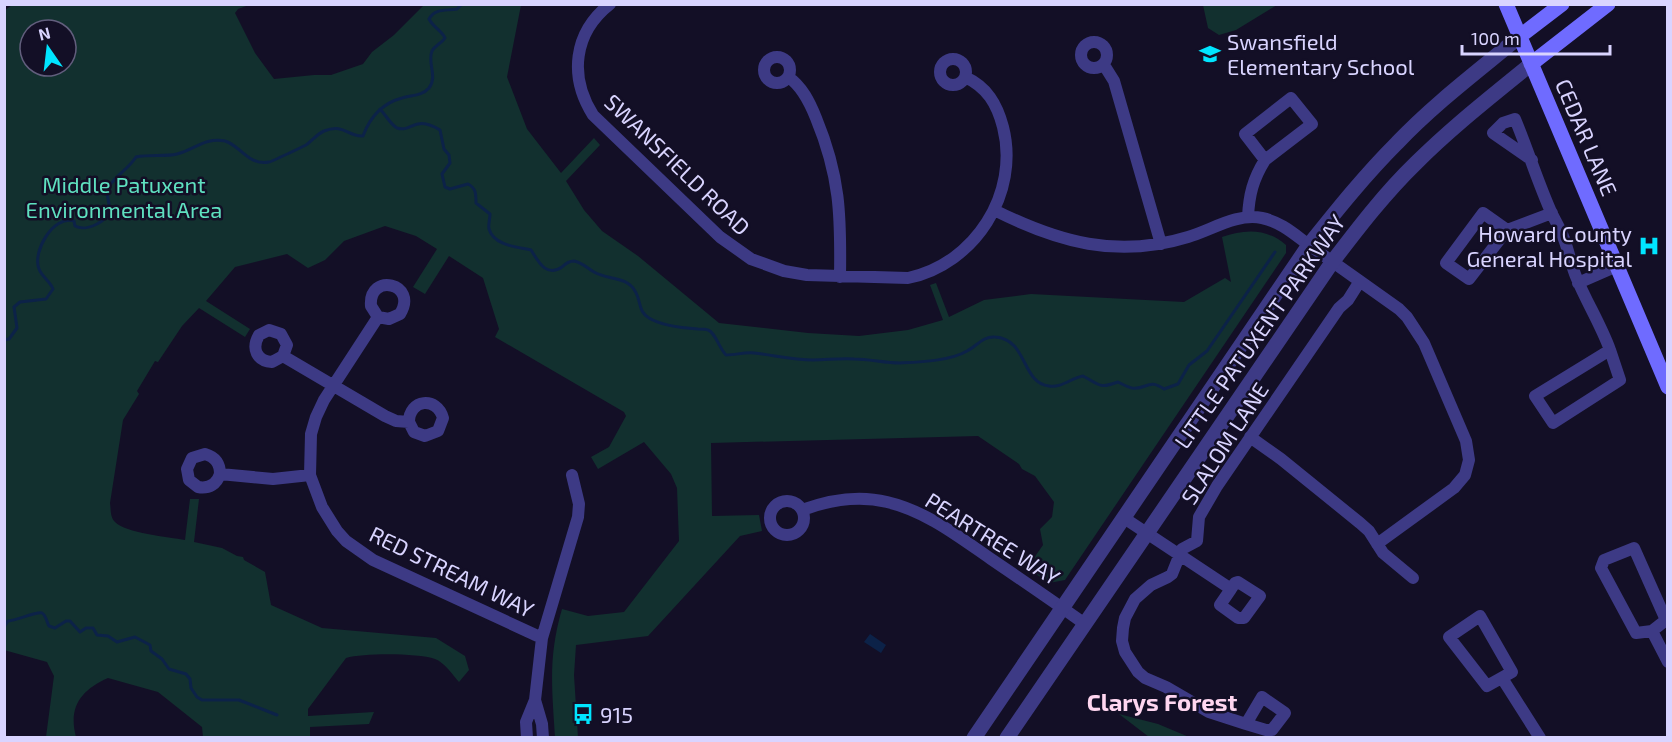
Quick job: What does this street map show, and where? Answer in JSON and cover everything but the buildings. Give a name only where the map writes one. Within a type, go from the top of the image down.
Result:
[{"type":"main road","name":"CEDAR LANE","points":[[1506,4],[1668,387]]},
{"type":"main road","name":"LITTLE PATUXENT PARKWAY","points":[[1520,38],[1562,4]]},
{"type":"main road","name":"LITTLE PATUXENT PARKWAY","points":[[1531,64],[1608,4]]},
{"type":"street","name":"SWANSFIELD ROAD","points":[[610,4],[590,23],[579,52],[578,78],[585,103],[593,115],[736,250],[751,259],[784,271],[840,277],[908,278],[936,270],[950,262],[977,237],[994,210],[1005,172],[1007,152],[1000,117],[986,90],[965,77]]},
{"type":"street","name":"LITTLE PATUXENT PARKWAY","points":[[974,736],[1309,245],[1363,179],[1398,141],[1520,38]]},
{"type":"street","name":"LITTLE PATUXENT PARKWAY","points":[[1006,738],[1333,261],[1364,220],[1416,163],[1531,64]]},
{"type":"street","points":[[1104,65],[1114,81],[1161,244]]},
{"type":"street","points":[[788,77],[805,95],[819,124],[832,161],[840,205],[840,277]]},
{"type":"street","points":[[1248,217],[1251,190],[1255,177],[1265,160],[1312,124],[1292,98],[1245,134],[1265,160]]},
{"type":"street","points":[[1532,160],[1552,213],[1564,237],[1578,283],[1600,325],[1610,350],[1620,380],[1553,423],[1535,396],[1610,350]]},
{"type":"street","points":[[994,210],[1038,231],[1083,244],[1123,247],[1161,244],[1224,223],[1248,217],[1261,218],[1285,227],[1399,309],[1424,343],[1466,441],[1469,460],[1466,475],[1454,488],[1377,544]]},
{"type":"street","points":[[1507,230],[1483,213],[1446,263],[1468,279],[1507,230],[1552,213]]},
{"type":"street","points":[[1578,283],[1617,266]]},
{"type":"street","name":"SLALOM LANE","points":[[1246,724],[1209,712],[1166,687],[1145,678],[1138,672],[1125,652],[1122,641],[1123,628],[1129,608],[1143,591],[1172,574],[1182,549],[1197,540],[1199,517],[1250,437],[1360,281]]},
{"type":"street","name":"RED STREAM WAY","points":[[378,317],[333,386],[316,417],[311,434],[310,475],[316,494],[330,521],[346,541],[360,552],[542,638]]},
{"type":"street","points":[[283,356],[385,416],[396,421],[408,422]]},
{"type":"street","points":[[1250,437],[1281,459],[1369,531],[1390,561],[1413,578]]},
{"type":"street","points":[[220,474],[273,479],[310,475]]},
{"type":"street","points":[[527,738],[526,722],[535,699],[542,638],[578,517],[579,504],[572,475]]},
{"type":"street","name":"PEARTREE WAY","points":[[802,510],[819,503],[866,499],[906,508],[940,525],[1085,624]]},
{"type":"street","points":[[1124,518],[1231,589]]},
{"type":"street","points":[[1634,548],[1666,620],[1652,632],[1636,633],[1600,568],[1604,560],[1634,548]]},
{"type":"street","points":[[1480,616],[1512,672],[1502,678],[1487,686],[1449,637],[1480,616]]},
{"type":"street","points":[[1652,632],[1668,662]]},
{"type":"street","points":[[1502,678],[1540,738]]},
{"type":"street","points":[[535,699],[542,724],[543,738]]},
{"type":"green space","points":[[1203,4],[1277,5],[1236,30],[1219,35],[1208,28]]},
{"type":"green space","name":"Middle Patuxent Environmental Area","points":[[12,5],[249,5],[238,9],[235,13],[255,53],[274,79],[331,75],[363,64],[372,52],[394,35],[424,5],[521,5],[507,77],[527,129],[561,173],[594,138],[600,145],[566,181],[584,210],[602,231],[638,256],[719,323],[859,336],[908,330],[943,320],[930,285],[936,283],[949,317],[984,300],[1031,294],[1184,302],[1225,278],[1231,282],[1222,237],[1239,232],[1263,233],[1271,235],[1286,245],[1286,253],[1065,580],[1049,583],[1027,568],[1043,545],[1040,529],[1052,517],[1054,502],[1035,476],[978,436],[711,443],[712,516],[759,515],[762,531],[740,536],[648,636],[576,645],[574,675],[578,738],[555,737],[553,658],[562,609],[588,616],[624,612],[679,541],[677,488],[671,474],[644,442],[598,469],[591,457],[609,447],[626,416],[624,412],[495,337],[499,329],[483,278],[449,256],[425,294],[413,287],[437,249],[416,236],[385,226],[344,241],[325,260],[308,268],[287,254],[235,267],[206,301],[250,329],[245,337],[199,308],[182,326],[158,362],[155,361],[123,420],[110,503],[113,520],[120,526],[137,532],[185,540],[190,499],[199,499],[194,542],[222,548],[243,557],[244,560],[265,572],[271,605],[322,628],[436,638],[465,656],[469,670],[459,682],[442,663],[427,657],[390,654],[346,658],[308,709],[308,716],[374,712],[369,724],[310,727],[310,738],[203,737],[202,727],[158,692],[108,678],[90,688],[75,708],[76,737],[46,737],[54,676],[47,662],[4,650],[4,11]]},
{"type":"green space","points":[[1119,714],[1158,724],[1189,737],[1149,737]]},
{"type":"water","points":[[870,634],[886,645],[881,653],[864,642]]},
{"type":"waterway","points":[[4,340],[9,339],[17,328],[14,307],[20,302],[46,299],[53,289],[40,272],[38,262],[41,245],[46,236],[52,229],[66,221],[74,221],[75,226],[85,228],[105,218],[108,213],[107,191],[110,185],[136,157],[177,154],[206,142],[218,140],[230,143],[255,161],[269,162],[306,145],[321,132],[331,129],[341,129],[353,135],[363,136],[373,117],[383,107],[395,100],[420,94],[429,88],[433,79],[432,51],[445,38],[429,19],[434,13],[457,9],[462,4]]},
{"type":"waterway","points":[[380,109],[397,128],[424,124],[440,130],[450,163],[442,174],[445,187],[450,189],[468,184],[473,187],[476,203],[490,214],[489,229],[496,239],[507,245],[531,250],[543,267],[551,271],[574,261],[599,274],[627,283],[635,291],[645,315],[666,325],[708,330],[726,355],[750,353],[806,360],[917,362],[952,357],[984,340],[995,337],[1013,345],[1033,377],[1049,386],[1058,386],[1083,376],[1103,386],[1118,382],[1132,388],[1154,384],[1164,389],[1178,384],[1189,365],[1207,351],[1275,252]]},
{"type":"waterway","points":[[4,627],[8,621],[42,613],[49,626],[55,628],[70,621],[80,632],[86,628],[93,628],[97,635],[108,636],[117,642],[135,637],[150,645],[151,651],[162,659],[169,669],[186,674],[190,679],[191,688],[202,700],[239,700],[277,715]]},
{"type":"place","name":"Swansfield Elementary School","points":[[1210,54]]},
{"type":"place","name":"Howard County General Hospital","points":[[1649,246]]},
{"type":"place","name":"915","points":[[583,714]]},
{"type":"district","name":"Clarys Forest","points":[[1162,701]]}]
